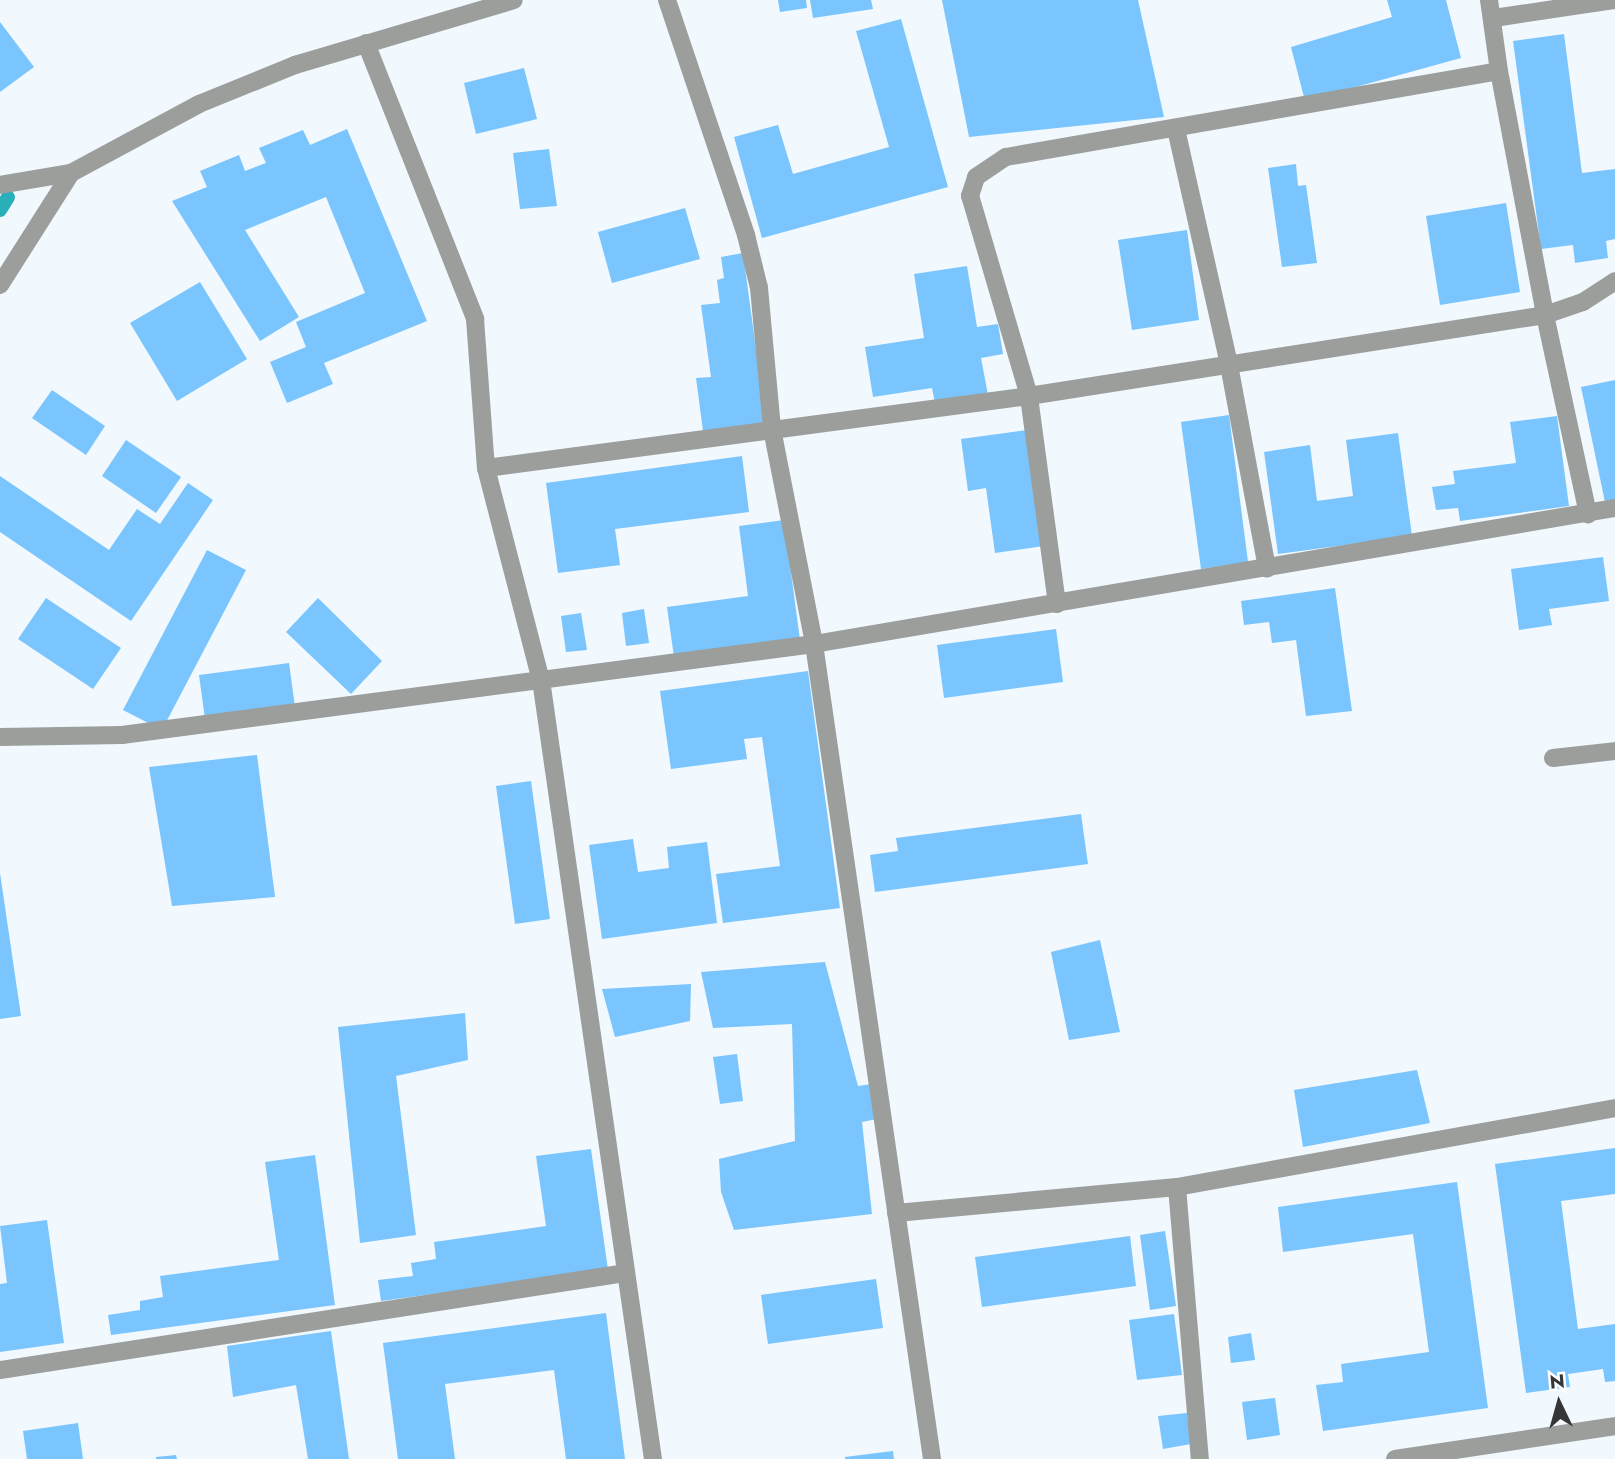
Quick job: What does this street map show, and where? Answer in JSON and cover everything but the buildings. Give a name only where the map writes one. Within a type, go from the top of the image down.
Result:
[{"type":"street","points":[[0,185],[71,173],[199,104],[295,65],[514,0]]},
{"type":"street","points":[[667,0],[746,235],[759,288],[772,429],[814,644],[932,1459]]},
{"type":"street","points":[[1489,0],[1494,18],[1499,71],[1545,315],[1588,514]]},
{"type":"street","points":[[1494,18],[1614,0]]},
{"type":"street","points":[[366,43],[475,319],[486,468],[541,680],[653,1459]]},
{"type":"street","points":[[1056,604],[1028,396],[970,196],[976,177],[1006,157],[1499,71]]},
{"type":"street","points":[[1176,129],[1229,365],[1268,568]]},
{"type":"street","points":[[0,285],[71,173]]},
{"type":"street","points":[[486,468],[1028,396],[1545,315],[1583,302],[1615,281]]},
{"type":"street","points":[[0,737],[122,735],[814,644],[1615,508]]},
{"type":"street","points":[[1553,758],[1615,751]]},
{"type":"street","points":[[897,1213],[1177,1187],[1615,1108]]},
{"type":"street","points":[[1177,1187],[1200,1459]]},
{"type":"street","points":[[0,1370],[625,1273]]},
{"type":"street","points":[[1395,1459],[1615,1426]]},
{"type":"waterway","points":[[0,210],[8,197]]}]
